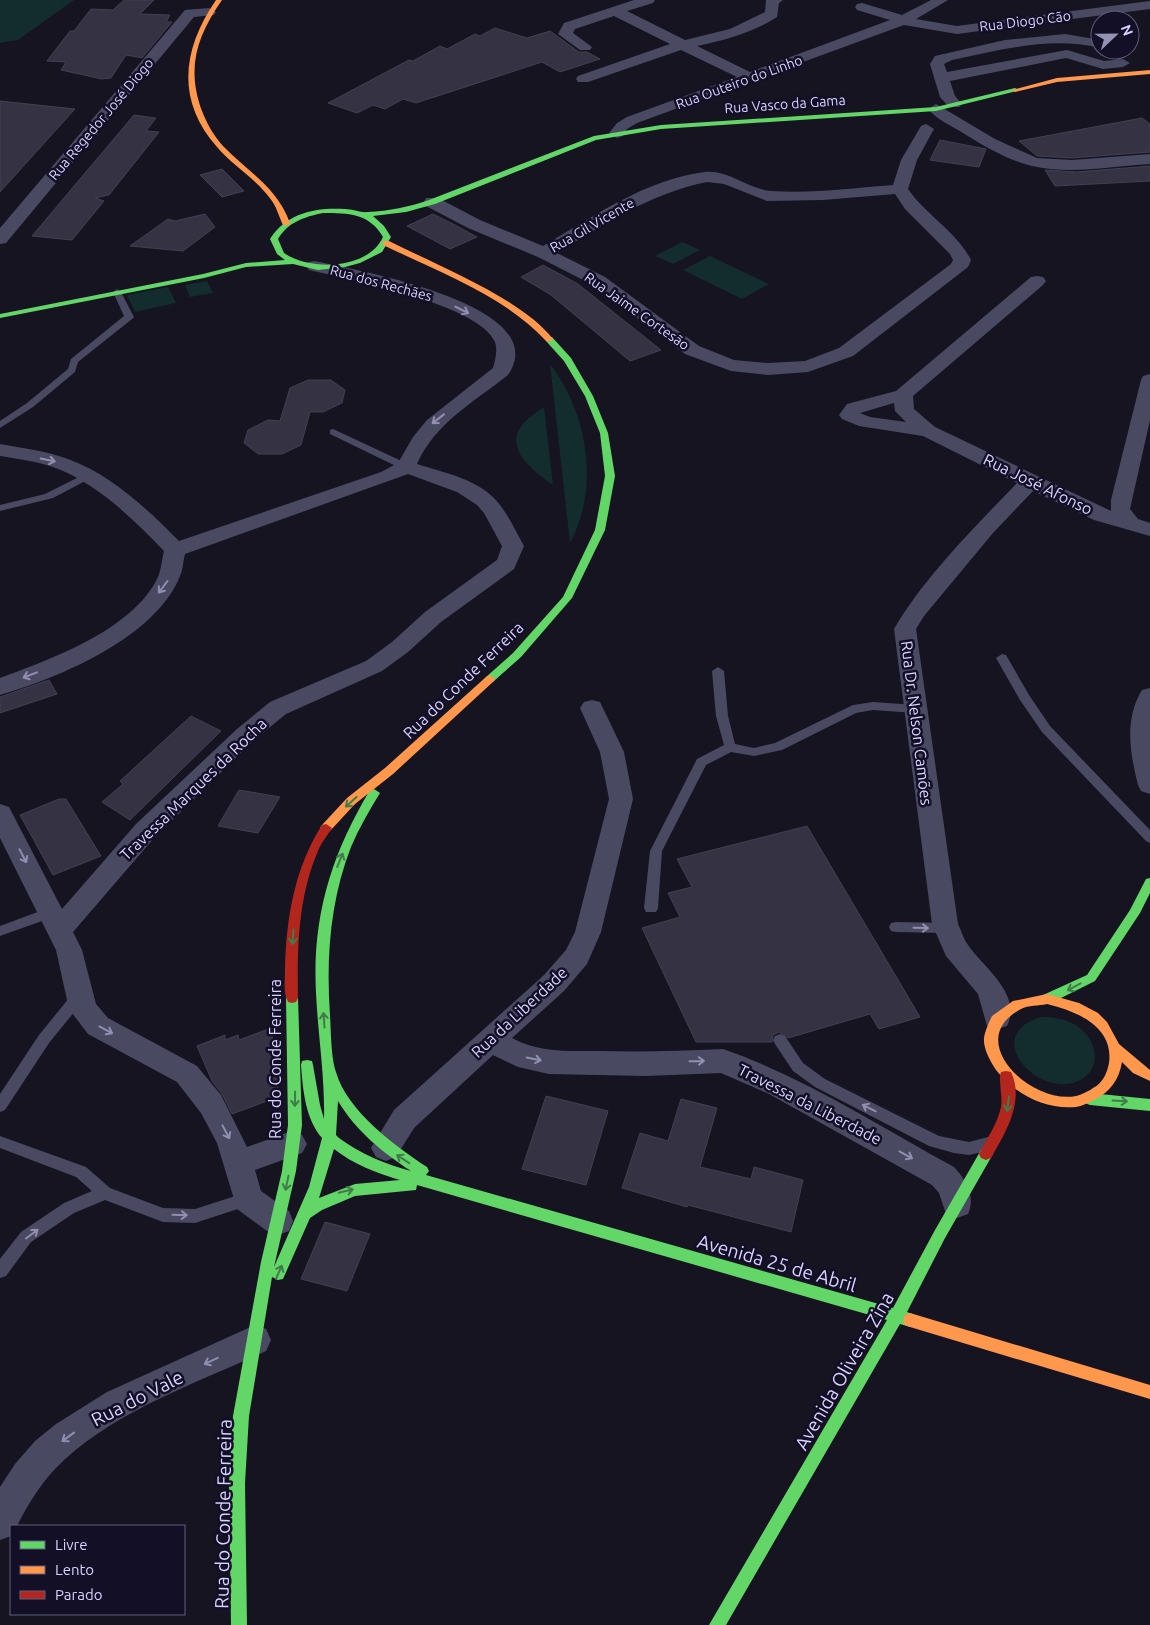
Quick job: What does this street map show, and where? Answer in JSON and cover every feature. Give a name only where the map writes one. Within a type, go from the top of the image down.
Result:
[{"type":"main road","points":[[219,0],[209,12],[194,42],[190,56],[190,89],[196,108],[214,140],[257,180],[280,205],[285,213],[286,223]]},
{"type":"main road","name":"Rua Vasco da Gama","points":[[334,210],[365,214],[406,210],[432,202],[565,149],[617,133],[661,127],[936,108],[1057,80],[1128,68],[1150,72]]},
{"type":"main road","points":[[257,180],[281,191]]},
{"type":"main road","points":[[308,202],[334,210]]},
{"type":"main road","name":"Rua Vasco da Gama","points":[[360,261],[376,253],[391,230],[432,202]]},
{"type":"main road","points":[[262,247],[286,223],[308,214],[334,210]]},
{"type":"main road","name":"Rua do Conde Ferreira","points":[[365,214],[391,230],[448,276]]},
{"type":"main road","points":[[276,234],[274,239],[276,250],[287,259],[296,262],[316,266],[338,266],[360,261],[377,263]]},
{"type":"main road","points":[[169,282],[236,261],[250,254]]},
{"type":"main road","points":[[0,316],[246,266],[296,262]]},
{"type":"main road","name":"Rua do Conde Ferreira","points":[[257,1328],[292,1218],[290,1171],[295,1076],[291,982],[293,933],[301,889],[311,854],[328,825],[351,801],[389,771],[517,655],[567,598],[600,530],[610,476],[604,433],[590,396],[568,360],[537,326],[491,294],[448,276],[406,267]]},
{"type":"main road","points":[[0,312],[37,309]]},
{"type":"main road","name":"Rua do Conde Ferreira","points":[[239,1625],[238,1474],[241,1416],[268,1262],[326,1152],[332,1109],[322,991],[322,957],[330,884],[364,806],[389,771]]},
{"type":"main road","points":[[997,1018],[1010,1006],[1037,999],[1091,978],[1142,915],[1150,882]]},
{"type":"main road","name":"Rua do Conde Ferreira","points":[[301,889],[308,920]]},
{"type":"main road","points":[[1096,970],[1099,991]]},
{"type":"main road","points":[[1037,999],[1074,1006],[1087,1012],[1103,1026],[1115,1048],[1118,1059],[1115,1075],[1105,1089],[1090,1099]]},
{"type":"main road","points":[[1101,1006],[1103,1026]]},
{"type":"main road","name":"Avenida Oliveira Zina","points":[[997,1018],[991,1032],[990,1049],[997,1066],[1028,1094],[1048,1101],[1070,1103],[1090,1099],[1150,1105]]},
{"type":"main road","points":[[1115,1048],[1138,1069],[1150,1076]]},
{"type":"main road","name":"Rua do Conde Ferreira","points":[[306,1056],[308,1090],[315,1121],[328,1138]]},
{"type":"main road","name":"Avenida 25 de Abril","points":[[328,1069],[340,1100],[359,1124],[386,1148],[450,1189]]},
{"type":"main road","name":"Avenida Oliveira Zina","points":[[717,1625],[897,1316],[996,1136],[1007,1113],[1009,1088],[1006,1076]]},
{"type":"main road","name":"Avenida Oliveira Zina","points":[[1033,1108],[1048,1101]]},
{"type":"main road","name":"Avenida Oliveira Zina","points":[[996,1136],[1014,1121]]},
{"type":"main road","name":"Avenida 25 de Abril","points":[[328,1138],[348,1155],[383,1169],[798,1286],[1150,1392]]},
{"type":"main road","name":"Avenida 25 de Abril","points":[[292,1218],[322,1200],[344,1190],[377,1186],[450,1189]]},
{"type":"street","points":[[586,47],[565,34],[569,26],[648,0]]},
{"type":"street","points":[[584,79],[683,45],[760,23],[772,14],[772,2],[776,0]]},
{"type":"street","name":"Rua Outeiro do Linho","points":[[617,133],[622,126],[632,120],[901,21],[941,0]]},
{"type":"street","points":[[859,4],[863,35]]},
{"type":"street","name":"Rua Diogo Cão","points":[[859,4],[901,21],[934,28],[957,30],[1150,5]]},
{"type":"street","points":[[614,11],[750,78]]},
{"type":"street","name":"Rua Regedor José Diogo","points":[[0,239],[190,13],[209,12]]},
{"type":"street","points":[[954,104],[948,98],[940,78],[937,64],[940,59],[948,56],[1059,38],[1090,40]]},
{"type":"street","points":[[940,78],[1067,54],[1103,65],[1128,68]]},
{"type":"street","points":[[1120,60],[1128,68]]},
{"type":"street","points":[[936,108],[959,124],[1022,158],[1045,164],[1150,159]]},
{"type":"street","points":[[909,111],[926,129]]},
{"type":"street","points":[[926,129],[959,124]]},
{"type":"street","points":[[900,189],[909,160],[926,129]]},
{"type":"street","name":"Rua Gil Vicente","points":[[544,253],[624,205],[677,183],[707,177],[727,180],[767,196],[823,195],[900,189]]},
{"type":"street","name":"Rua Jaime Cortesão","points":[[432,202],[474,224],[544,253],[599,282],[692,350],[731,365],[768,369],[808,366],[846,352],[959,267],[962,260],[958,252],[911,205],[900,189]]},
{"type":"street","name":"Rua dos Rechães","points":[[316,266],[434,297],[488,323],[503,339],[505,363],[500,371],[429,427],[411,453],[406,467]]},
{"type":"street","name":"Rua José Afonso","points":[[928,432],[866,422],[849,415],[854,408],[903,395],[1037,281]]},
{"type":"street","points":[[1129,522],[1120,509],[1121,500],[1150,380]]},
{"type":"street","name":"Rua José Afonso","points":[[903,395],[905,411],[928,432],[1102,515],[1150,530]]},
{"type":"street","points":[[0,450],[61,463],[87,476],[134,511],[174,550],[174,564],[168,582],[135,619],[107,639],[81,654],[0,686]]},
{"type":"street","points":[[174,550],[388,476],[406,467]]},
{"type":"street","name":"Travessa Marques da Rocha","points":[[55,921],[92,890],[145,831],[245,735],[278,708],[374,666],[400,647],[433,617],[506,564],[513,546],[491,507],[477,495],[448,481],[406,467]]},
{"type":"street","name":"Rua Dr. Nelson Camões","points":[[997,1018],[992,993],[987,983],[956,948],[947,928],[931,833],[905,629],[915,612],[980,536],[1030,482]]},
{"type":"street","points":[[1087,507],[1116,505],[1121,500]]},
{"type":"street","points":[[1150,696],[1141,722],[1142,755],[1150,785]]},
{"type":"street","name":"Rua da Liberdade","points":[[386,1148],[404,1119],[554,983],[577,956],[588,932],[621,798],[619,776],[612,748],[592,708]]},
{"type":"street","points":[[0,813],[69,950],[82,1009],[98,1026],[187,1074],[211,1104],[231,1141],[248,1199],[292,1218]]},
{"type":"street","name":"Rua Dr. Nelson Camões","points":[[975,970],[991,984],[1006,993],[1037,999]]},
{"type":"street","name":"Travessa da Liberdade","points":[[490,1040],[518,1056],[549,1062],[646,1064],[724,1061],[739,1066],[778,1085],[943,1176],[953,1187],[957,1204]]},
{"type":"street","points":[[238,1163],[292,1144]]},
{"type":"street","name":"Rua do Vale","points":[[0,1523],[6,1508],[46,1454],[102,1412],[257,1328]]},
{"type":"lane","points":[[0,425],[30,405],[72,370],[74,361],[103,336],[129,318],[116,292]]},
{"type":"lane","points":[[333,432],[406,467]]},
{"type":"lane","points":[[0,508],[49,496],[87,476]]},
{"type":"lane","points":[[1002,658],[1024,697],[1046,729],[1150,838]]},
{"type":"lane","points":[[718,671],[722,716],[730,748]]},
{"type":"lane","points":[[651,908],[656,851],[702,762],[730,748],[754,752],[778,747],[854,709],[873,706],[915,709]]},
{"type":"lane","points":[[0,931],[55,921]]},
{"type":"lane","points":[[896,927],[947,928]]},
{"type":"lane","points":[[0,1106],[44,1039],[79,996]]},
{"type":"lane","points":[[780,1040],[798,1067],[820,1083],[934,1141],[946,1146],[982,1147],[996,1136]]},
{"type":"lane","points":[[0,1142],[81,1172],[105,1194],[163,1215],[194,1216],[248,1199]]},
{"type":"lane","points":[[0,1270],[26,1237],[69,1208],[105,1194]]},
{"type":"green space","points":[[0,0],[74,0],[18,40],[0,43]]},
{"type":"green space","points":[[682,242],[700,250],[673,264],[655,256]]},
{"type":"green space","points":[[710,256],[769,284],[742,299],[683,270]]},
{"type":"green space","points":[[207,281],[213,293],[190,297],[185,285]]},
{"type":"green space","points":[[168,287],[176,303],[135,312],[127,295]]},
{"type":"green space","points":[[550,364],[563,384],[573,405],[586,451],[585,499],[579,522],[570,543]]},
{"type":"green space","points":[[544,407],[553,485],[527,464],[516,442],[517,434],[522,426]]},
{"type":"green space","points":[[1041,1017],[1069,1022],[1077,1026],[1090,1039],[1095,1055],[1091,1070],[1086,1076],[1078,1081],[1062,1084],[1046,1081],[1032,1073],[1021,1063],[1015,1050],[1015,1037],[1023,1026]]},
{"type":"building","points":[[124,0],[154,0],[140,14],[170,15],[166,22],[172,22],[142,58],[126,55],[111,78],[102,79],[61,70],[66,62],[47,61],[70,31],[74,31],[91,9],[113,10]]},
{"type":"building","points":[[495,28],[527,38],[550,31],[579,52],[587,52],[600,59],[560,72],[542,62],[416,103],[403,99],[385,109],[373,105],[357,113],[328,103],[409,60],[413,61],[440,46],[447,49],[475,34],[480,36]]},
{"type":"building","points":[[0,101],[75,109],[0,192]]},
{"type":"building","points":[[134,115],[156,118],[146,131],[159,132],[109,195],[95,198],[104,201],[72,240],[32,236]]},
{"type":"building","points":[[1142,118],[1150,124],[1150,152],[1072,158],[1037,156],[1019,141]]},
{"type":"building","points":[[940,140],[986,149],[979,167],[930,160]]},
{"type":"building","points":[[1150,166],[1150,181],[1055,186],[1045,170],[1076,172]]},
{"type":"building","points":[[222,169],[244,191],[222,197],[200,175]]},
{"type":"building","points":[[205,214],[215,227],[183,251],[130,246],[168,219],[175,221]]},
{"type":"building","points":[[433,214],[477,237],[450,249],[407,226]]},
{"type":"building","points":[[543,265],[578,284],[661,350],[630,361],[551,295],[521,277]]},
{"type":"building","points":[[308,380],[331,380],[345,390],[342,403],[323,412],[310,412],[301,445],[282,454],[258,454],[244,443],[248,430],[268,420],[280,421],[290,388]]},
{"type":"building","points":[[49,680],[57,694],[0,713],[0,697]]},
{"type":"building","points":[[191,716],[221,731],[130,820],[102,802],[123,784],[120,781]]},
{"type":"building","points":[[239,790],[280,797],[258,833],[218,826]]},
{"type":"building","points":[[59,799],[66,799],[101,856],[53,875],[20,815]]},
{"type":"building","points":[[807,826],[920,1017],[879,1029],[870,1014],[788,1038],[779,1032],[773,1035],[772,1042],[696,1042],[642,928],[680,917],[668,893],[692,887],[677,859]]},
{"type":"building","points":[[271,1028],[277,1063],[278,1097],[232,1114],[222,1094],[212,1081],[197,1046],[225,1035],[225,1040],[238,1035],[239,1040]]},
{"type":"building","points":[[546,1096],[608,1111],[586,1185],[522,1169]]},
{"type":"building","points":[[681,1099],[717,1108],[700,1167],[751,1179],[754,1167],[803,1180],[791,1232],[688,1205],[687,1207],[622,1188],[640,1133],[668,1141]]},
{"type":"building","points":[[325,1222],[370,1234],[347,1291],[301,1279]]},
{"type":"traffic: fast","points":[[365,215],[406,210],[432,202],[594,138],[661,127],[936,109],[1015,90]]},
{"type":"traffic: fast","points":[[323,211],[361,213],[375,221],[387,237],[383,246],[369,256],[357,261],[331,267],[305,266],[281,255],[274,239],[278,232],[289,222],[301,216],[323,211]]},
{"type":"traffic: fast","points":[[0,316],[204,276],[246,265],[296,262]]},
{"type":"traffic: fast","points":[[490,679],[517,655],[567,598],[600,530],[610,476],[604,433],[589,396],[568,360],[549,339]]},
{"type":"traffic: fast","points":[[278,1274],[316,1187],[327,1151],[331,1104],[322,991],[324,932],[336,874],[346,846],[358,819],[374,793]]},
{"type":"traffic: fast","points":[[1047,999],[1091,978],[1134,913],[1150,882]]},
{"type":"traffic: fast","points":[[239,1625],[237,1483],[241,1416],[268,1262],[289,1171],[295,1125],[292,998]]},
{"type":"traffic: fast","points":[[307,1065],[313,1105],[318,1120],[325,1132],[334,1142],[347,1151],[383,1169],[910,1320]]},
{"type":"traffic: fast","points":[[331,1076],[348,1106],[369,1131],[393,1151],[422,1171]]},
{"type":"traffic: fast","points":[[1090,1099],[1150,1105]]},
{"type":"traffic: fast","points":[[717,1625],[897,1316],[940,1234],[986,1154]]},
{"type":"traffic: fast","points":[[305,1214],[330,1199],[355,1190],[368,1187],[411,1186]]},
{"type":"traffic: slow","points":[[219,0],[202,27],[193,54],[191,83],[194,98],[202,119],[213,139],[269,192],[282,211],[286,223]]},
{"type":"traffic: slow","points":[[1015,90],[1057,80],[1150,72]]},
{"type":"traffic: slow","points":[[386,243],[491,295],[537,326],[549,339]]},
{"type":"traffic: slow","points":[[326,828],[351,801],[389,771],[490,679]]},
{"type":"traffic: slow","points":[[1047,999],[1074,1006],[1094,1017],[1103,1026],[1114,1048],[1116,1059],[1109,1081],[1100,1091],[1077,1102],[1053,1101],[1029,1092],[1009,1077],[996,1059],[990,1039],[997,1020],[1017,1005],[1047,999]]},
{"type":"traffic: slow","points":[[1115,1048],[1138,1069],[1150,1076]]},
{"type":"traffic: slow","points":[[910,1320],[1150,1392]]},
{"type":"traffic: jam","points":[[292,998],[292,943],[300,888],[312,851],[326,828]]},
{"type":"traffic: jam","points":[[986,1154],[1005,1116],[1008,1097],[1006,1076]]}]
